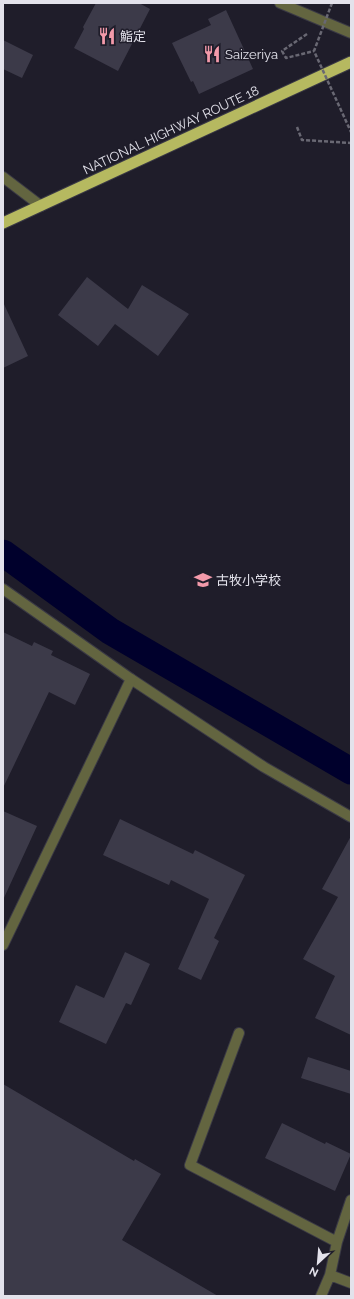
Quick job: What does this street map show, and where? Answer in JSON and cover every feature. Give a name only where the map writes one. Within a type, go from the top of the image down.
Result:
[{"type":"highway","name":"NATIONAL HIGHWAY ROUTE 18","points":[[3,223],[351,62]]},
{"type":"street","points":[[280,3],[351,33]]},
{"type":"street","points":[[3,177],[40,206]]},
{"type":"street","points":[[3,589],[131,679],[264,767],[351,817]]},
{"type":"street","points":[[3,945],[131,679]]},
{"type":"street","points":[[239,1033],[190,1165],[337,1242]]},
{"type":"street","points":[[321,1296],[330,1275],[337,1242],[351,1200]]},
{"type":"street","points":[[330,1275],[351,1284]]},
{"type":"path","points":[[332,3],[314,51],[351,132]]},
{"type":"path","points":[[309,33],[282,51],[286,58],[314,51]]},
{"type":"path","points":[[296,127],[302,140],[351,143]]},
{"type":"building","name":"鮨定","points":[[96,3],[139,3],[150,9],[118,71],[74,48]]},
{"type":"building","name":"Saizeriya","points":[[226,10],[253,69],[199,94],[193,81],[191,82],[172,43],[211,25],[208,19]]},
{"type":"building","points":[[3,40],[33,55],[22,78],[3,69]]},
{"type":"building","points":[[87,277],[128,309],[142,285],[189,314],[158,356],[115,324],[98,346],[58,315]]},
{"type":"building","points":[[3,302],[28,356],[3,368]]},
{"type":"building","points":[[3,632],[32,646],[34,642],[53,651],[51,655],[90,674],[75,705],[49,692],[3,788]]},
{"type":"building","points":[[3,811],[37,826],[3,900]]},
{"type":"building","points":[[120,819],[193,854],[195,850],[245,875],[214,938],[219,941],[201,980],[178,969],[209,899],[171,880],[169,885],[103,855]]},
{"type":"building","points":[[351,836],[351,1035],[315,1018],[335,976],[303,959],[338,897],[322,889]]},
{"type":"building","points":[[125,952],[150,964],[131,1005],[126,1003],[106,1044],[59,1022],[76,985],[104,998]]},
{"type":"building","points":[[308,1057],[351,1071],[351,1094],[301,1078]]},
{"type":"building","points":[[3,1084],[134,1161],[135,1159],[161,1174],[122,1240],[218,1296],[3,1296]]},
{"type":"building","points":[[282,1123],[325,1144],[326,1142],[351,1154],[335,1191],[265,1158]]},
{"type":"waterway","points":[[3,553],[110,631],[351,771]]},
{"type":"place","name":"鮨定","points":[[107,36]]},
{"type":"place","name":"Saizeriya","points":[[212,54]]},
{"type":"place","name":"古牧小学校","points":[[203,580]]}]
